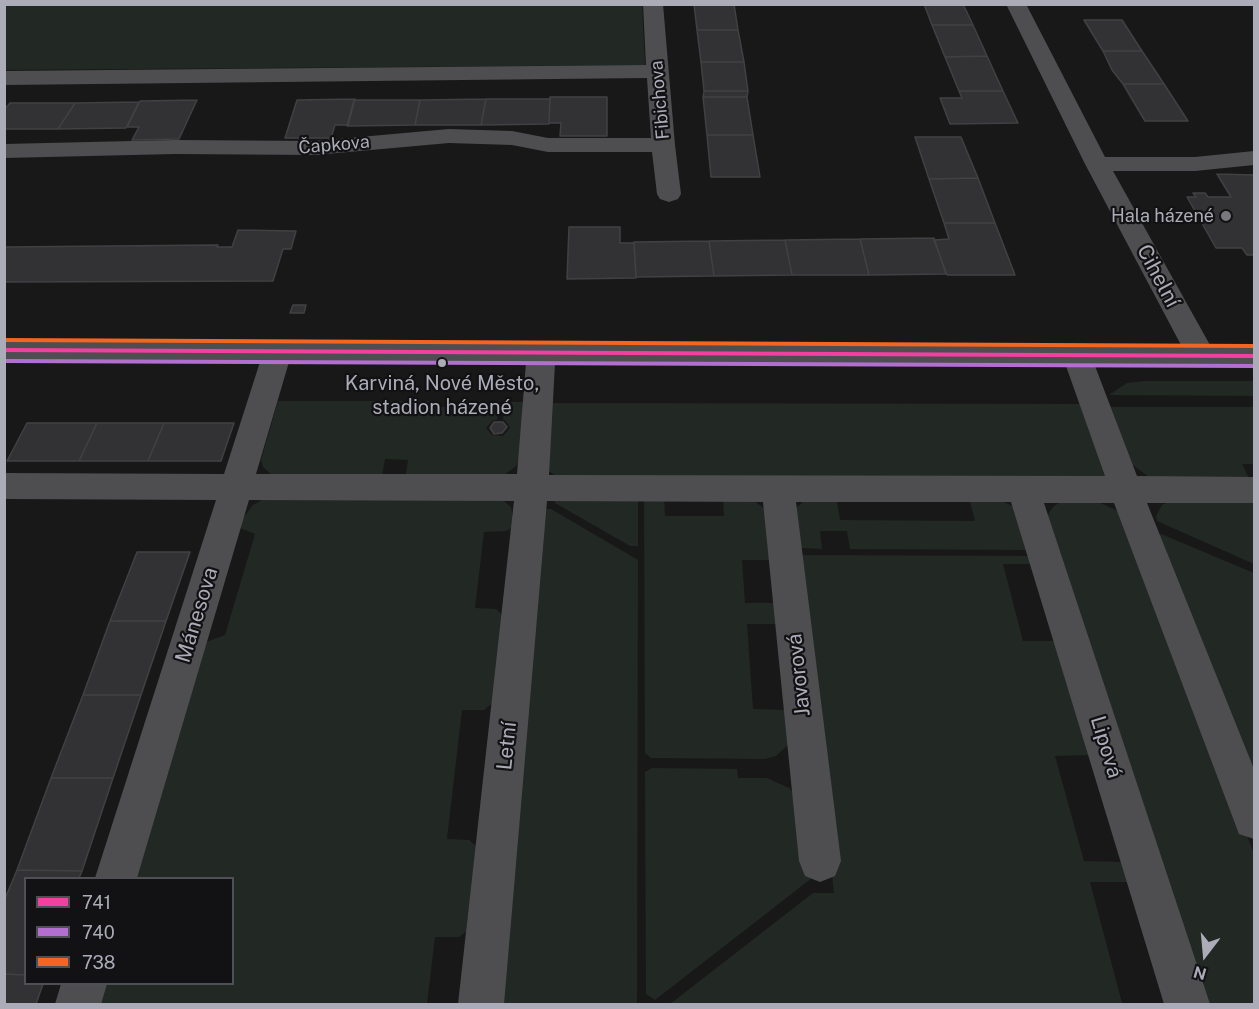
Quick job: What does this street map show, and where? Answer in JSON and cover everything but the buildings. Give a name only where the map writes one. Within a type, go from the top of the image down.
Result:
[{"type":"street","name":"Fibichova","points":[[652,4],[669,194]]},
{"type":"street","name":"Cihelní","points":[[1016,4],[1097,164],[1201,356]]},
{"type":"street","points":[[4,78],[657,71]]},
{"type":"street","name":"Čapkova","points":[[4,151],[175,147],[315,148],[449,136],[512,138],[548,145],[663,145]]},
{"type":"street","points":[[1097,164],[1195,164],[1254,158]]},
{"type":"street","points":[[4,350],[1254,356]]},
{"type":"street","name":"Mánesova","points":[[117,877],[278,351]]},
{"type":"street","name":"Letní","points":[[481,1005],[532,487],[541,353]]},
{"type":"street","points":[[1077,356],[1126,490],[1254,819]]},
{"type":"street","points":[[4,486],[1254,490]]},
{"type":"street","name":"Javorová","points":[[778,488],[820,861]]},
{"type":"street","name":"Lipová","points":[[1024,490],[1187,1005]]},
{"type":"street","points":[[78,1005],[84,985]]},
{"type":"shaded area","points":[[4,5],[642,5],[645,65],[5,70]]},
{"type":"shaded area","points":[[1254,381],[1254,396],[1109,395],[1127,383]]},
{"type":"shaded area","points":[[278,401],[437,401],[436,407],[465,407],[466,401],[499,402],[497,420],[493,420],[486,428],[492,435],[503,436],[510,428],[503,420],[505,402],[524,402],[520,458],[516,466],[500,478],[405,481],[408,460],[385,459],[381,481],[275,478],[263,467],[261,460]]},
{"type":"shaded area","points":[[548,403],[1083,404],[1107,476],[1103,479],[561,479],[550,472],[544,461]]},
{"type":"shaded area","points":[[1108,407],[1254,407],[1254,464],[1242,464],[1252,484],[1153,480],[1130,463]]},
{"type":"shaded area","points":[[271,495],[499,497],[511,507],[514,524],[511,528],[506,531],[484,532],[475,608],[496,609],[504,617],[496,700],[484,710],[462,710],[447,839],[469,840],[476,846],[466,932],[459,937],[435,937],[427,1004],[92,1004],[98,985],[234,985],[234,877],[131,877],[204,643],[225,635],[255,534],[240,528],[243,518],[253,505]]},
{"type":"shaded area","points":[[638,495],[638,546],[630,546],[555,503],[555,500]]},
{"type":"shaded area","points":[[644,495],[664,495],[665,516],[724,516],[723,495],[751,499],[768,511],[771,560],[742,560],[745,603],[776,603],[776,624],[747,624],[753,709],[788,710],[791,742],[776,756],[764,759],[651,758],[645,753]]},
{"type":"shaded area","points":[[836,496],[840,520],[975,521],[969,498],[1002,501],[1014,507],[1029,550],[850,549],[847,531],[820,531],[822,549],[800,548],[793,511],[805,500]]},
{"type":"shaded area","points":[[1179,497],[1254,498],[1254,564],[1157,521],[1156,516],[1162,505]]},
{"type":"shaded area","points":[[1091,499],[1116,510],[1132,530],[1254,854],[1254,1004],[1194,1004],[1047,529],[1047,516],[1053,507],[1063,500]]},
{"type":"shaded area","points":[[544,509],[551,509],[638,560],[637,1004],[498,1004],[537,523]]},
{"type":"shaded area","points":[[1161,534],[1254,573],[1254,776],[1159,536]]},
{"type":"shaded area","points":[[800,555],[1039,556],[1032,564],[1003,564],[1023,641],[1055,641],[1092,755],[1055,756],[1084,861],[1123,862],[1129,882],[1090,882],[1122,1003],[1164,1004],[670,1004],[813,893],[834,893],[796,560]]},
{"type":"shaded area","points":[[652,768],[737,769],[738,778],[767,778],[789,788],[796,795],[812,878],[655,1000],[646,994],[645,772]]},
{"type":"transit line","name":"738","points":[[4,340],[1254,346]]},
{"type":"transit line","name":"741","points":[[4,350],[1254,356]]},
{"type":"transit line","name":"740","points":[[4,361],[1254,366]]},
{"type":"place","name":"Hala házené","points":[[1226,216]]},
{"type":"place","name":"Karviná, Nové Město, stadion házené","points":[[442,363]]}]
